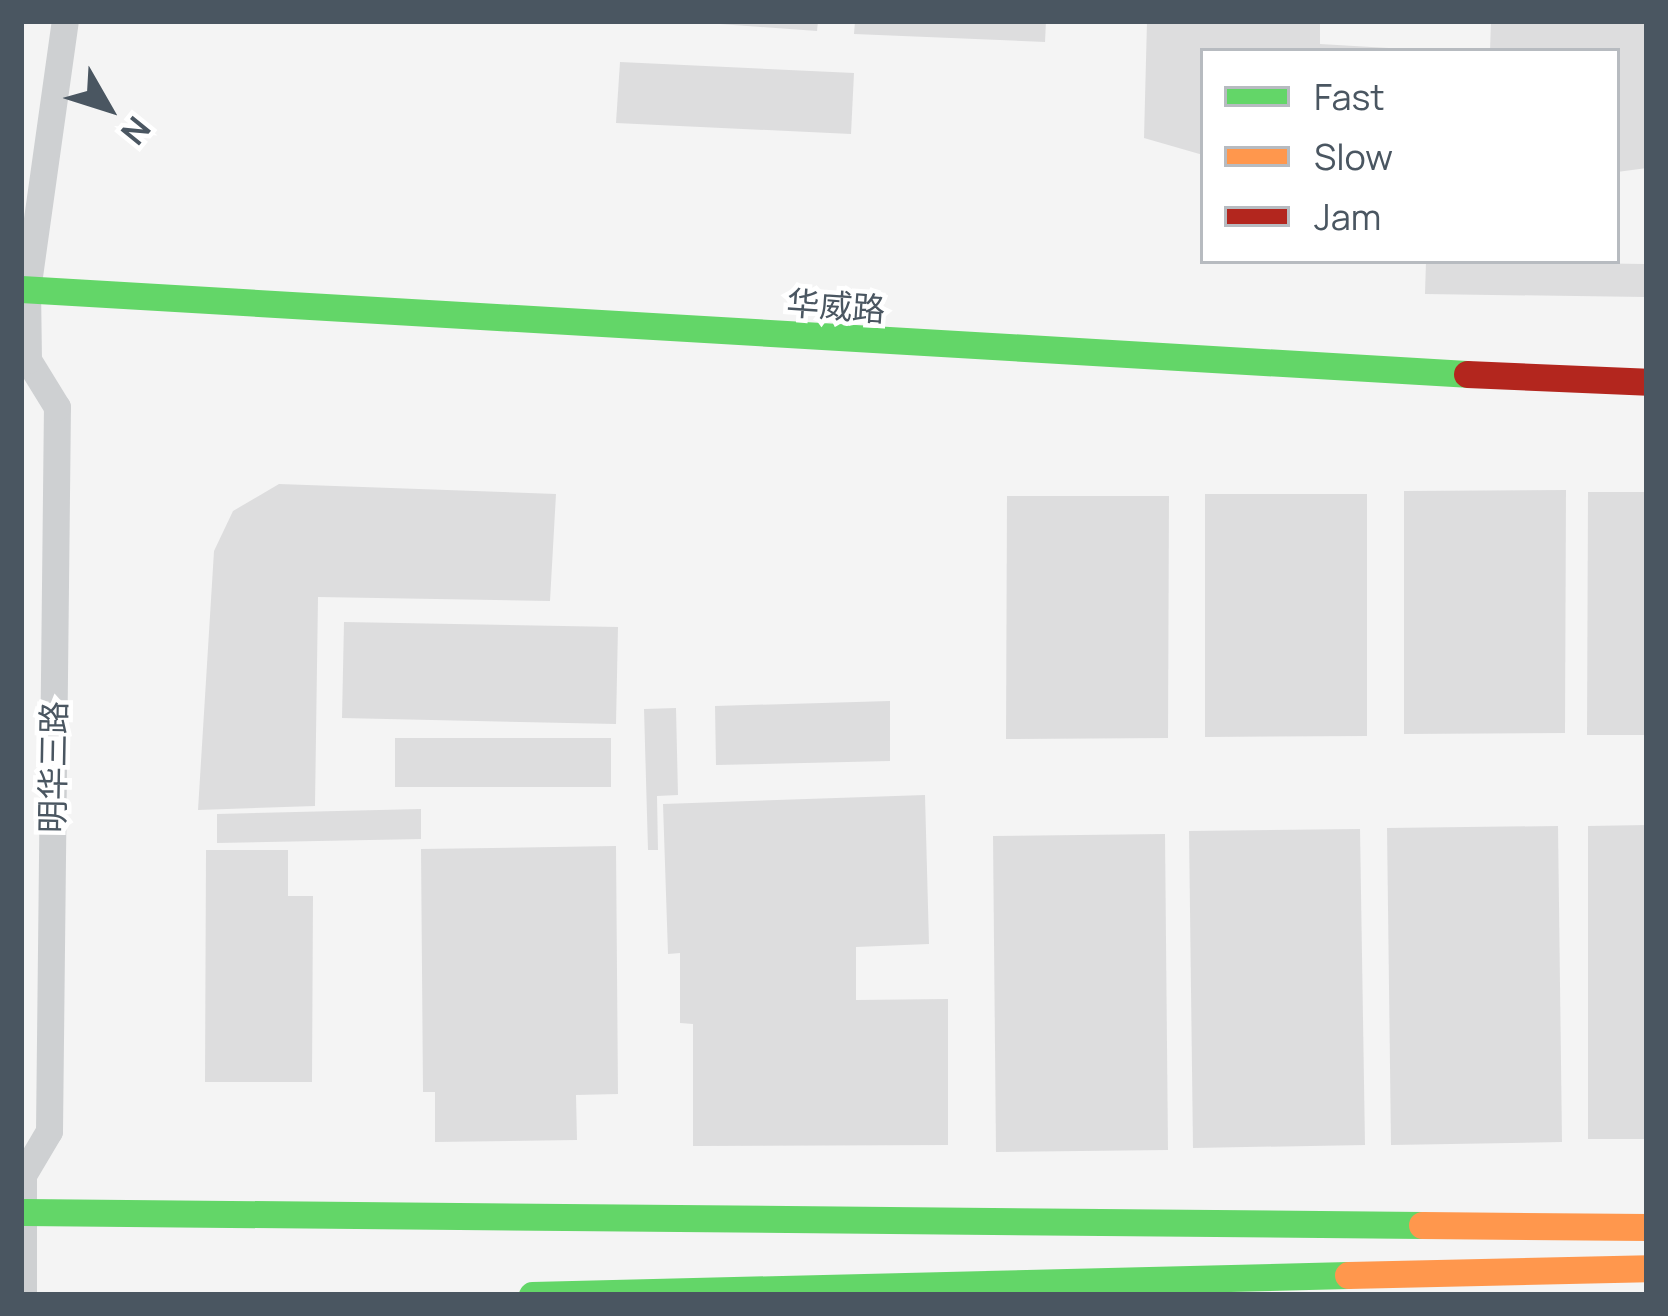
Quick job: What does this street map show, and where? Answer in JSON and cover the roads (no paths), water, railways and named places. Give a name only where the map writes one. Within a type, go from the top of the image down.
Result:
[{"type":"main road","name":"华威路","points":[[24,290],[1647,382]]},
{"type":"main road","points":[[23,1212],[1647,1226]]},
{"type":"main road","points":[[532,1295],[1647,1268]]},
{"type":"street","name":"明华三路","points":[[23,1295],[22,1173],[49,1131],[57,407],[24,365],[24,290],[65,21]]}]
